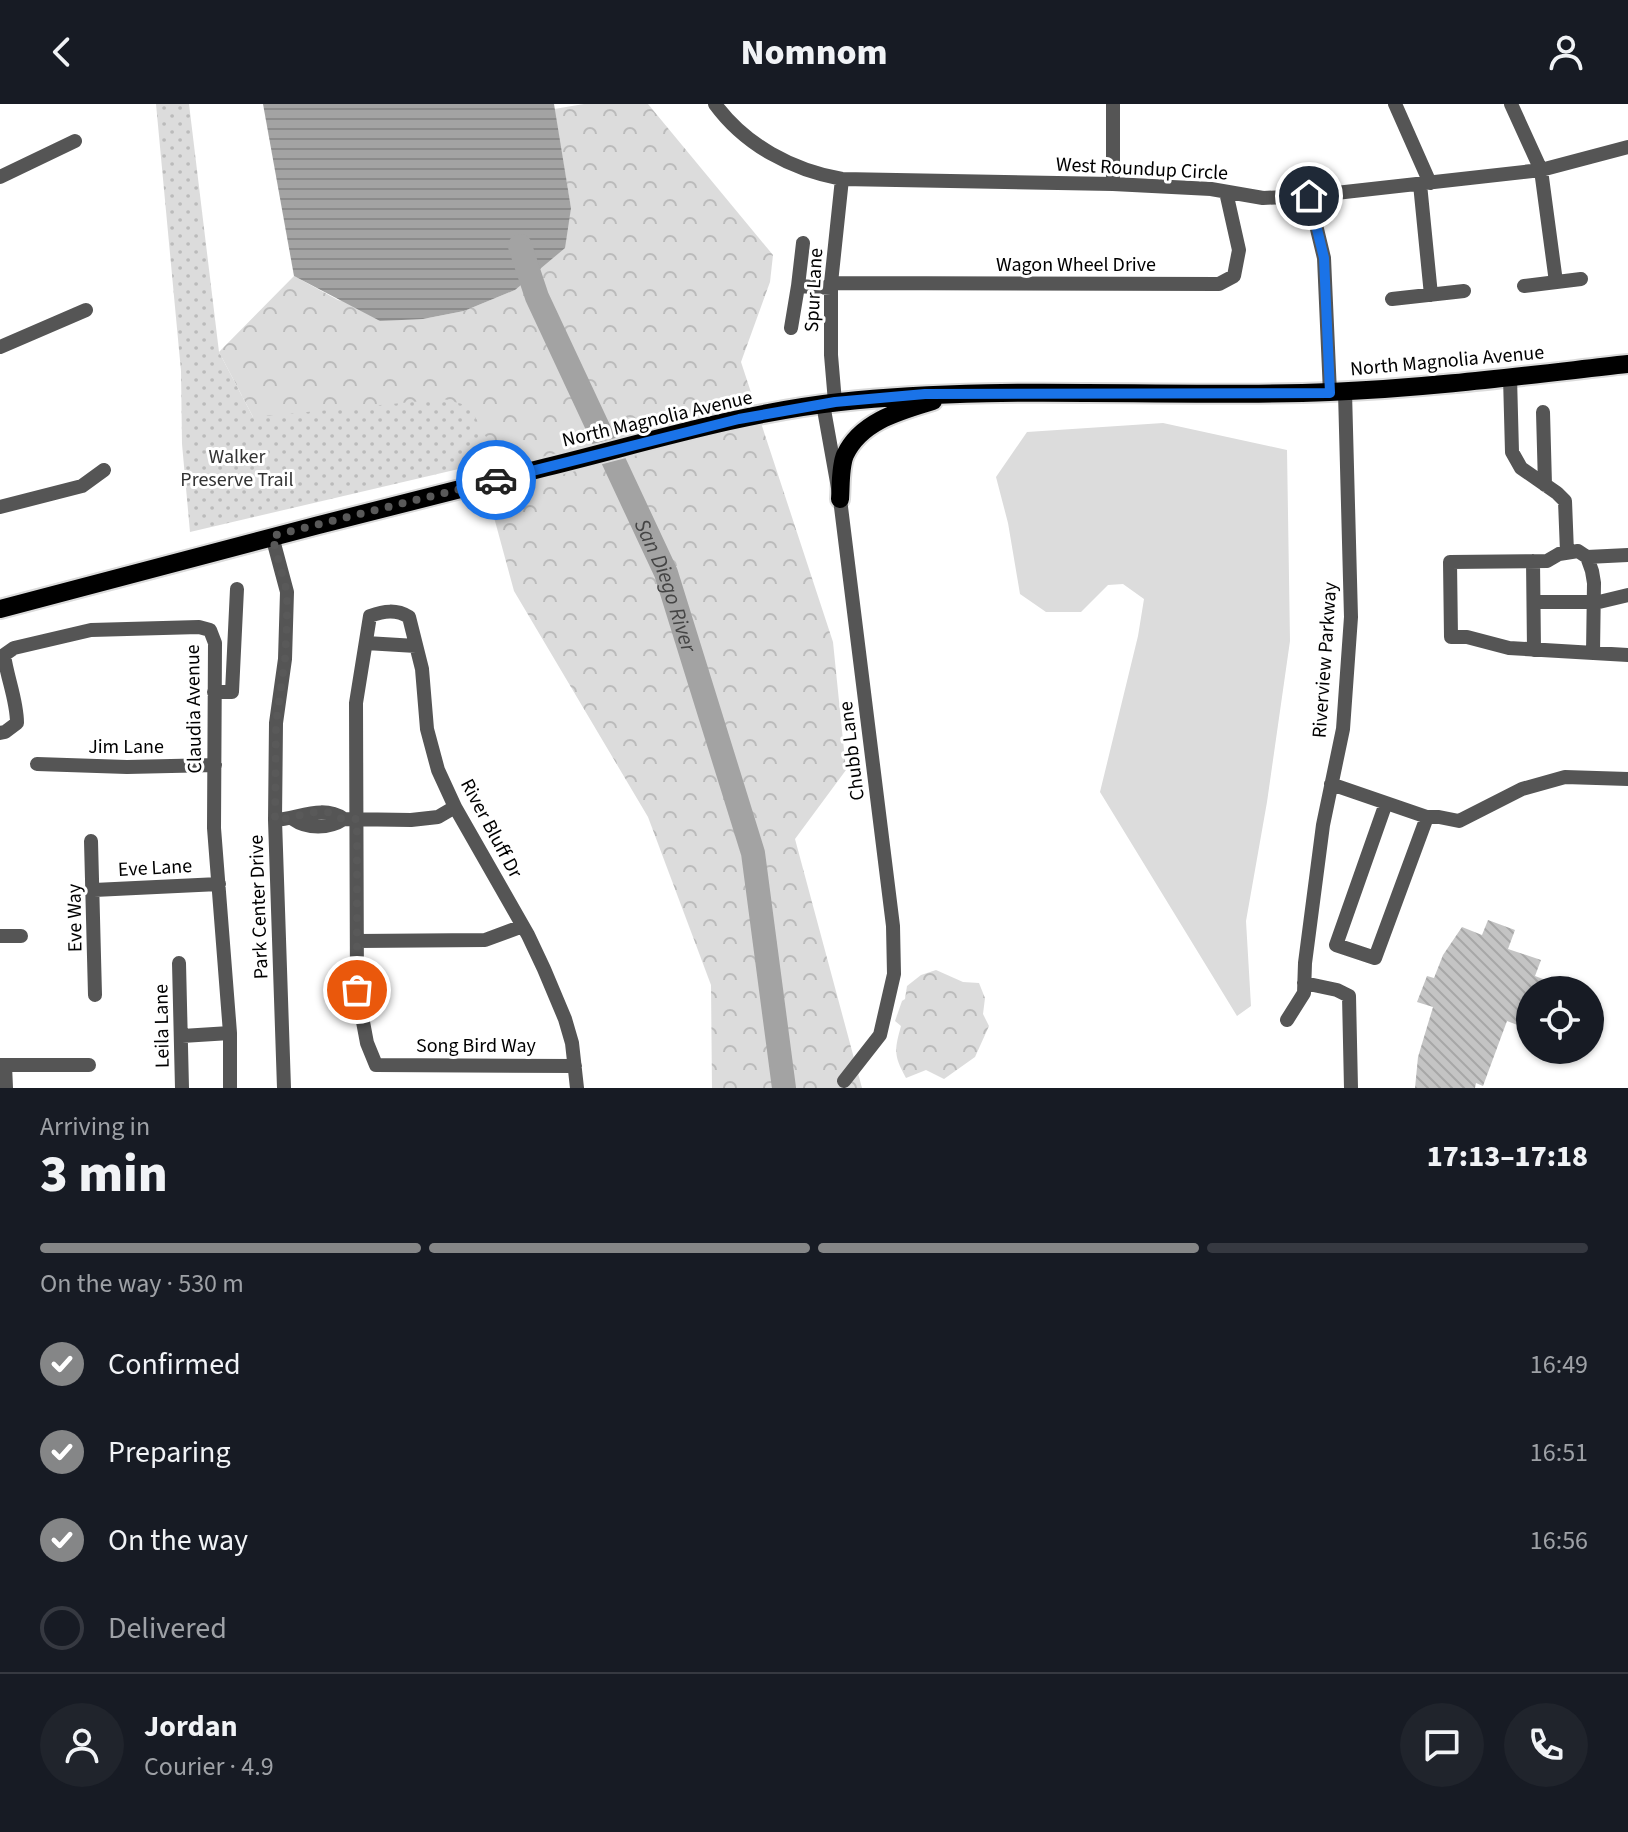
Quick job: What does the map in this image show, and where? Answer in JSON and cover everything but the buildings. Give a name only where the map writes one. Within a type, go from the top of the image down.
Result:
[{"type":"main road","name":"North Magnolia Avenue","points":[[0,609],[272,536],[739,419],[829,403],[925,394],[1387,390],[1628,364]]},
{"type":"main road","points":[[840,499],[844,458],[858,436],[877,421],[955,394]]},
{"type":"street","name":"West Roundup Circle","points":[[715,104],[743,135],[777,158],[821,175],[842,179],[1113,184],[1211,189],[1263,198],[1309,196],[1541,170],[1628,147]]},
{"type":"street","points":[[1113,104],[1113,184]]},
{"type":"street","points":[[1395,104],[1425,183],[1431,295]]},
{"type":"street","points":[[1511,104],[1541,170],[1556,282]]},
{"type":"street","points":[[0,177],[75,141]]},
{"type":"street","name":"Spur Lane","points":[[829,403],[831,286],[842,179]]},
{"type":"street","name":"Wagon Wheel Drive","points":[[831,286],[1219,284],[1234,276],[1239,250],[1226,192]]},
{"type":"street","name":"Riverview Parkway","points":[[1287,1020],[1304,993],[1323,825],[1343,729],[1351,617],[1338,392],[1324,258],[1309,196]]},
{"type":"street","points":[[791,328],[803,243]]},
{"type":"street","points":[[1524,286],[1581,279]]},
{"type":"street","points":[[798,286],[831,286]]},
{"type":"street","points":[[1392,299],[1464,291]]},
{"type":"street","points":[[0,347],[86,310]]},
{"type":"street","points":[[1510,377],[1512,452],[1521,468],[1565,501],[1567,552]]},
{"type":"street","name":"Chubb Lane","points":[[829,403],[893,926],[894,974],[880,1035],[844,1081]]},
{"type":"street","points":[[1543,412],[1545,485]]},
{"type":"street","points":[[0,507],[82,486],[104,470]]},
{"type":"street","name":"Park Center Drive","points":[[272,536],[287,592],[285,659],[276,723],[275,820],[284,1088]]},
{"type":"street","points":[[1628,555],[1587,557],[1578,551],[1567,552],[1547,561],[1450,562],[1451,637],[1467,637],[1509,648],[1628,655]]},
{"type":"street","points":[[1587,557],[1592,571],[1593,653]]},
{"type":"street","points":[[1533,561],[1534,650]]},
{"type":"street","points":[[214,692],[232,692],[237,589]]},
{"type":"street","points":[[1534,602],[1609,601],[1628,595]]},
{"type":"street","name":"River Bluff Dr","points":[[366,643],[370,616],[392,611],[409,617],[422,669],[427,729],[438,770],[544,969],[572,1043],[577,1088]]},
{"type":"street","name":"Claudia Avenue","points":[[0,733],[17,723],[17,709],[4,655],[14,648],[91,630],[199,627],[210,630],[215,643],[214,828],[230,1033],[230,1088]]},
{"type":"street","points":[[416,646],[366,643],[356,703],[350,819],[357,941],[485,940],[523,926]]},
{"type":"street","name":"Jim Lane","points":[[37,764],[127,767],[215,765]]},
{"type":"street","points":[[1331,784],[1427,817],[1459,821],[1522,789],[1565,777],[1628,779]]},
{"type":"street","points":[[1386,803],[1336,945],[1375,958],[1427,817]]},
{"type":"street","points":[[275,820],[293,819],[303,826],[334,825],[350,819],[411,820],[438,817],[455,807]]},
{"type":"street","name":"Eve Way","points":[[91,841],[95,995]]},
{"type":"street","name":"Eve Lane","points":[[94,890],[219,884]]},
{"type":"street","points":[[0,936],[21,936]]},
{"type":"street","name":"Song Bird Way","points":[[357,941],[357,990],[367,1043],[376,1065],[575,1066]]},
{"type":"street","name":"Leila Lane","points":[[179,963],[182,1088]]},
{"type":"street","points":[[1304,983],[1337,990],[1349,996],[1351,1088]]},
{"type":"street","points":[[182,1036],[230,1033]]},
{"type":"street","points":[[6,1088],[3,1065],[89,1065]]},
{"type":"green space","name":"Walker Preserve Trail","points":[[156,104],[189,104],[219,352],[253,417],[444,399],[469,406],[491,446],[480,464],[190,532],[182,444],[181,371]]},
{"type":"green space","points":[[584,104],[648,104],[773,255],[770,282],[741,362],[833,642],[846,770],[795,839],[862,1088],[712,1088],[711,985],[648,817],[514,591],[462,420],[253,417],[219,352],[294,276],[338,300],[423,319],[464,311],[515,290],[571,208],[554,109]]},
{"type":"green space","points":[[1163,423],[1287,450],[1290,641],[1246,921],[1251,1006],[1237,1016],[1100,792],[1144,599],[1123,584],[1108,585],[1081,612],[1046,612],[1020,594],[1008,523],[996,477],[1027,432]]},
{"type":"green space","points":[[936,970],[963,982],[979,983],[985,998],[983,1014],[989,1026],[975,1057],[944,1079],[926,1070],[906,1078],[896,1053],[901,1026],[895,1021],[907,986],[921,975]]},
{"type":"shaded area","points":[[263,104],[554,104],[571,208],[565,248],[515,290],[464,311],[423,319],[380,321],[294,276]]},
{"type":"waterway","name":"San Diego River","points":[[520,246],[537,297],[666,573],[753,853],[784,1088]]},
{"type":"way so far","points":[[357,990],[357,819],[344,819],[335,813],[302,813],[293,819],[275,820],[276,723],[285,659],[287,592],[272,536],[496,480]]},
{"type":"route","points":[[496,480],[739,419],[835,402],[925,394],[1330,393],[1324,258],[1309,196]]}]
